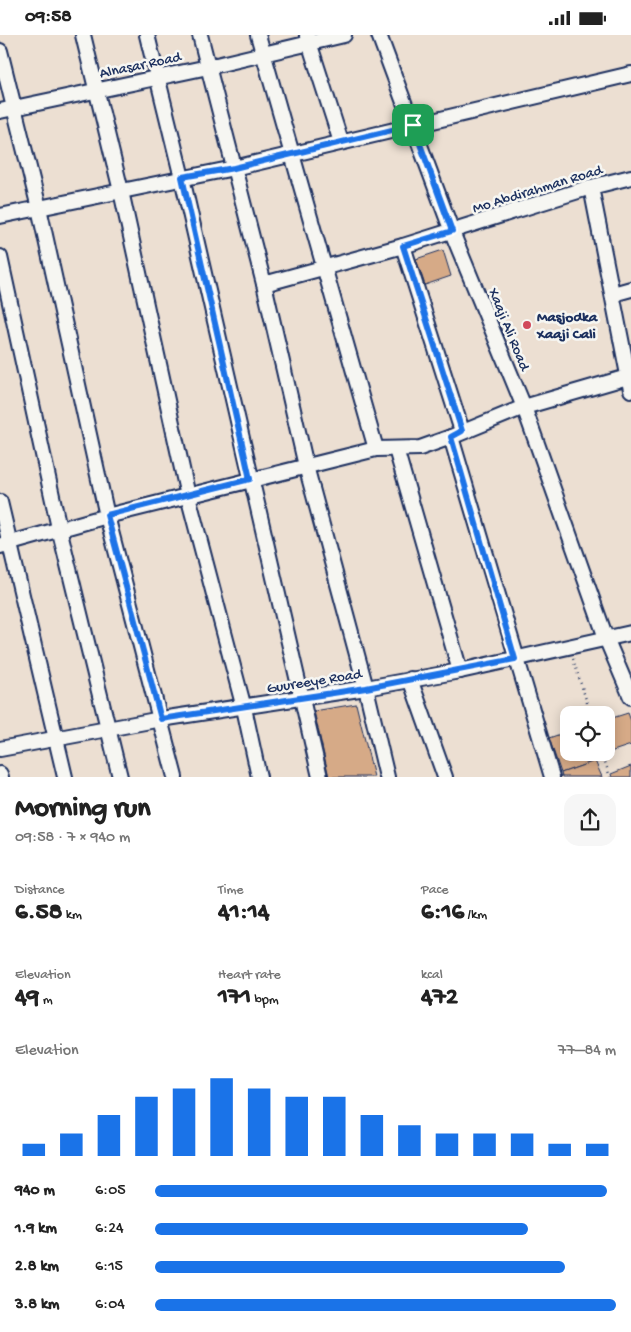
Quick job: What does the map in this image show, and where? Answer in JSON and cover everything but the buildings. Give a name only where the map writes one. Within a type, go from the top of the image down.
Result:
[{"type":"street","points":[[83,35],[121,191],[188,496],[244,707],[259,777]]},
{"type":"street","points":[[147,35],[182,177],[320,777]]},
{"type":"street","points":[[200,35],[264,284],[306,466],[366,688],[387,777]]},
{"type":"street","points":[[258,35],[376,449]]},
{"type":"street","name":"Alnasar Road","points":[[0,111],[208,67],[308,39],[344,35]]},
{"type":"street","name":"Xaaji Ali Road","points":[[379,35],[452,231],[524,407],[606,638],[631,697]]},
{"type":"street","points":[[308,39],[341,142]]},
{"type":"street","points":[[0,51],[39,208],[107,515],[175,777]]},
{"type":"street","points":[[0,216],[182,177],[234,168],[631,74]]},
{"type":"street","name":"Mo Abdirahman Road","points":[[264,284],[403,246],[518,212],[591,187],[631,177]]},
{"type":"street","points":[[5,545],[107,515],[376,449],[420,448],[524,407],[630,381],[591,187]]},
{"type":"street","points":[[403,246],[457,434],[515,659],[552,777]]},
{"type":"street","points":[[0,257],[2,279],[59,528],[110,729],[120,777]]},
{"type":"street","points":[[613,295],[631,289]]},
{"type":"street","points":[[396,449],[460,671]]},
{"type":"street","points":[[0,502],[5,545],[65,777]]},
{"type":"street","name":"Guureeye Road","points":[[0,749],[161,719],[366,688],[460,671],[631,633]]},
{"type":"street","points":[[410,679],[445,777]]},
{"type":"path","points":[[569,646],[587,706]]},
{"type":"path","points":[[605,761],[610,777]]},
{"type":"place","name":"Masjodka Xaaji Cali","points":[[527,325]]},
{"type":"route","points":[[413,125],[452,231],[403,246],[462,431],[451,437],[461,465],[515,659],[366,688],[161,719],[107,515],[250,479],[182,177],[234,168],[413,125]]}]
